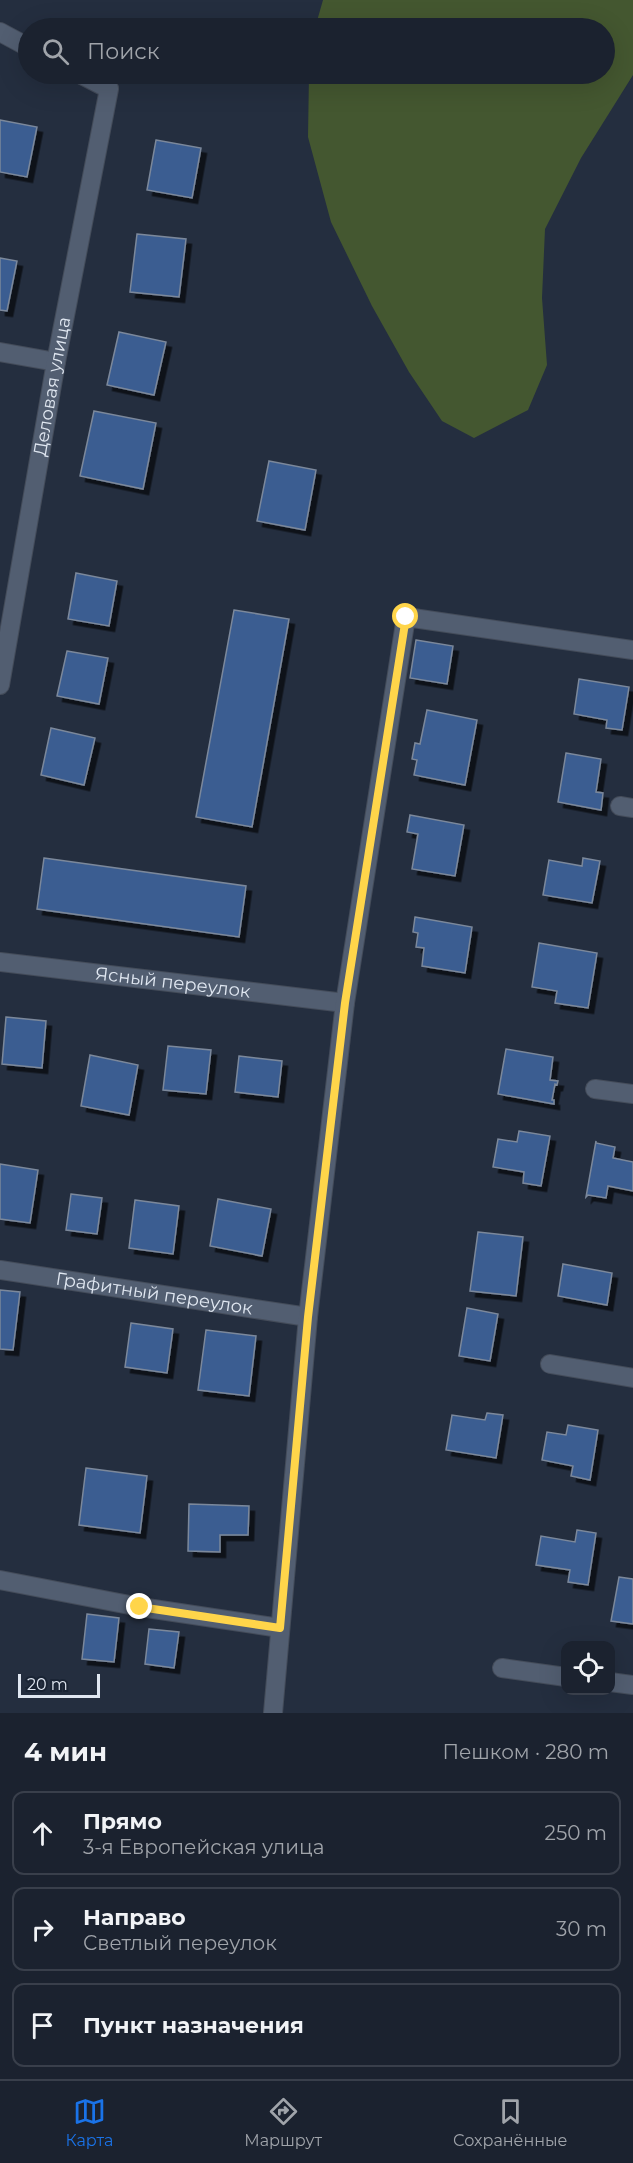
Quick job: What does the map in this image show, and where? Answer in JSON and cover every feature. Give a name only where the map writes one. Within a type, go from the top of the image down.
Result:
[{"type":"street","points":[[0,32],[18,42]]},
{"type":"street","name":"Деловая улица","points":[[0,685],[2,655],[109,89],[99,84]]},
{"type":"street","points":[[0,352],[56,362]]},
{"type":"street","points":[[273,1713],[308,1317],[345,1003],[406,617],[633,650]]},
{"type":"street","name":"Ясный переулок","points":[[0,962],[345,1003]]},
{"type":"street","points":[[595,1089],[633,1095]]},
{"type":"street","name":"Графитный переулок","points":[[0,1270],[308,1317]]},
{"type":"street","points":[[550,1364],[633,1378]]},
{"type":"street","points":[[0,1580],[140,1607],[280,1628]]},
{"type":"street","points":[[502,1668],[561,1676]]},
{"type":"street","points":[[615,1683],[633,1685]]},
{"type":"green space","points":[[323,0],[633,0],[633,75],[581,158],[545,229],[542,298],[547,365],[528,410],[474,438],[442,421],[409,372],[372,306],[331,222],[308,137],[309,84],[615,84],[615,18],[318,18]]},
{"type":"building","points":[[0,120],[37,127],[27,177],[0,172]]},
{"type":"building","points":[[156,140],[201,148],[192,198],[147,190]]},
{"type":"building","points":[[137,234],[186,239],[179,297],[130,292]]},
{"type":"building","points":[[0,258],[17,261],[7,311],[0,310]]},
{"type":"building","points":[[119,332],[166,342],[154,395],[107,385]]},
{"type":"building","points":[[94,411],[156,423],[143,489],[80,476]]},
{"type":"building","points":[[269,461],[316,470],[305,530],[257,521]]},
{"type":"building","points":[[76,573],[117,581],[109,626],[68,619]]},
{"type":"building","points":[[234,610],[289,619],[252,827],[196,817]]},
{"type":"building","points":[[416,640],[453,646],[447,684],[410,678]]},
{"type":"building","points":[[67,651],[108,658],[99,704],[57,696]]},
{"type":"building","points":[[579,679],[629,687],[622,730],[606,728],[607,720],[574,714]]},
{"type":"building","points":[[427,710],[477,720],[465,785],[414,775],[417,760],[412,759],[415,743],[420,744]]},
{"type":"building","points":[[51,728],[95,738],[84,785],[41,775]]},
{"type":"building","points":[[566,753],[601,759],[596,792],[603,793],[601,810],[558,802]]},
{"type":"building","points":[[410,815],[464,825],[455,876],[412,869],[418,834],[407,832]]},
{"type":"building","points":[[44,858],[246,886],[239,937],[37,909]]},
{"type":"building","points":[[583,858],[600,861],[592,903],[543,895],[549,860],[582,866]]},
{"type":"building","points":[[415,917],[472,927],[465,973],[422,966],[424,948],[416,947],[418,933],[413,932]]},
{"type":"building","points":[[539,943],[597,953],[588,1008],[555,1003],[557,991],[532,987]]},
{"type":"building","points":[[6,1017],[46,1021],[42,1068],[2,1064]]},
{"type":"building","points":[[168,1046],[211,1050],[206,1094],[163,1090]]},
{"type":"building","points":[[506,1049],[553,1057],[550,1080],[558,1081],[557,1085],[555,1084],[552,1100],[554,1104],[498,1094]]},
{"type":"building","points":[[90,1055],[138,1065],[129,1115],[81,1106]]},
{"type":"building","points":[[239,1056],[282,1061],[278,1097],[235,1092]]},
{"type":"building","points":[[519,1131],[550,1136],[541,1186],[523,1183],[524,1172],[493,1167],[498,1139],[517,1142]]},
{"type":"building","points":[[596,1141],[596,1143],[615,1147],[613,1158],[633,1162],[633,1191],[608,1186],[606,1198],[588,1195],[586,1197]]},
{"type":"building","points":[[0,1164],[38,1170],[30,1223],[0,1219]]},
{"type":"building","points":[[71,1194],[102,1198],[97,1234],[66,1230]]},
{"type":"building","points":[[218,1199],[271,1209],[262,1256],[210,1246]]},
{"type":"building","points":[[135,1200],[179,1206],[173,1254],[129,1248]]},
{"type":"building","points":[[478,1232],[523,1237],[516,1296],[470,1291]]},
{"type":"building","points":[[563,1264],[612,1273],[607,1305],[558,1296]]},
{"type":"building","points":[[0,1290],[20,1292],[13,1350],[0,1349]]},
{"type":"building","points":[[467,1308],[498,1314],[490,1361],[459,1356]]},
{"type":"building","points":[[131,1323],[173,1329],[167,1373],[125,1367]]},
{"type":"building","points":[[206,1330],[256,1336],[249,1396],[198,1390]]},
{"type":"building","points":[[487,1413],[503,1415],[496,1458],[446,1450],[452,1415],[485,1420]]},
{"type":"building","points":[[568,1425],[598,1430],[590,1480],[571,1476],[573,1466],[542,1460],[547,1432],[566,1435]]},
{"type":"building","points":[[86,1468],[147,1476],[140,1533],[79,1525]]},
{"type":"building","points":[[189,1504],[249,1506],[248,1535],[220,1535],[220,1552],[188,1551]]},
{"type":"building","points":[[577,1530],[596,1533],[588,1585],[568,1582],[570,1570],[536,1565],[541,1536],[575,1542]]},
{"type":"building","points":[[619,1577],[633,1579],[633,1624],[611,1621]]},
{"type":"building","points":[[87,1614],[119,1618],[114,1662],[82,1659]]},
{"type":"building","points":[[149,1629],[179,1632],[174,1668],[145,1664]]},
{"type":"route","points":[[140,1607],[280,1628],[308,1317],[345,1003],[406,617]]}]
